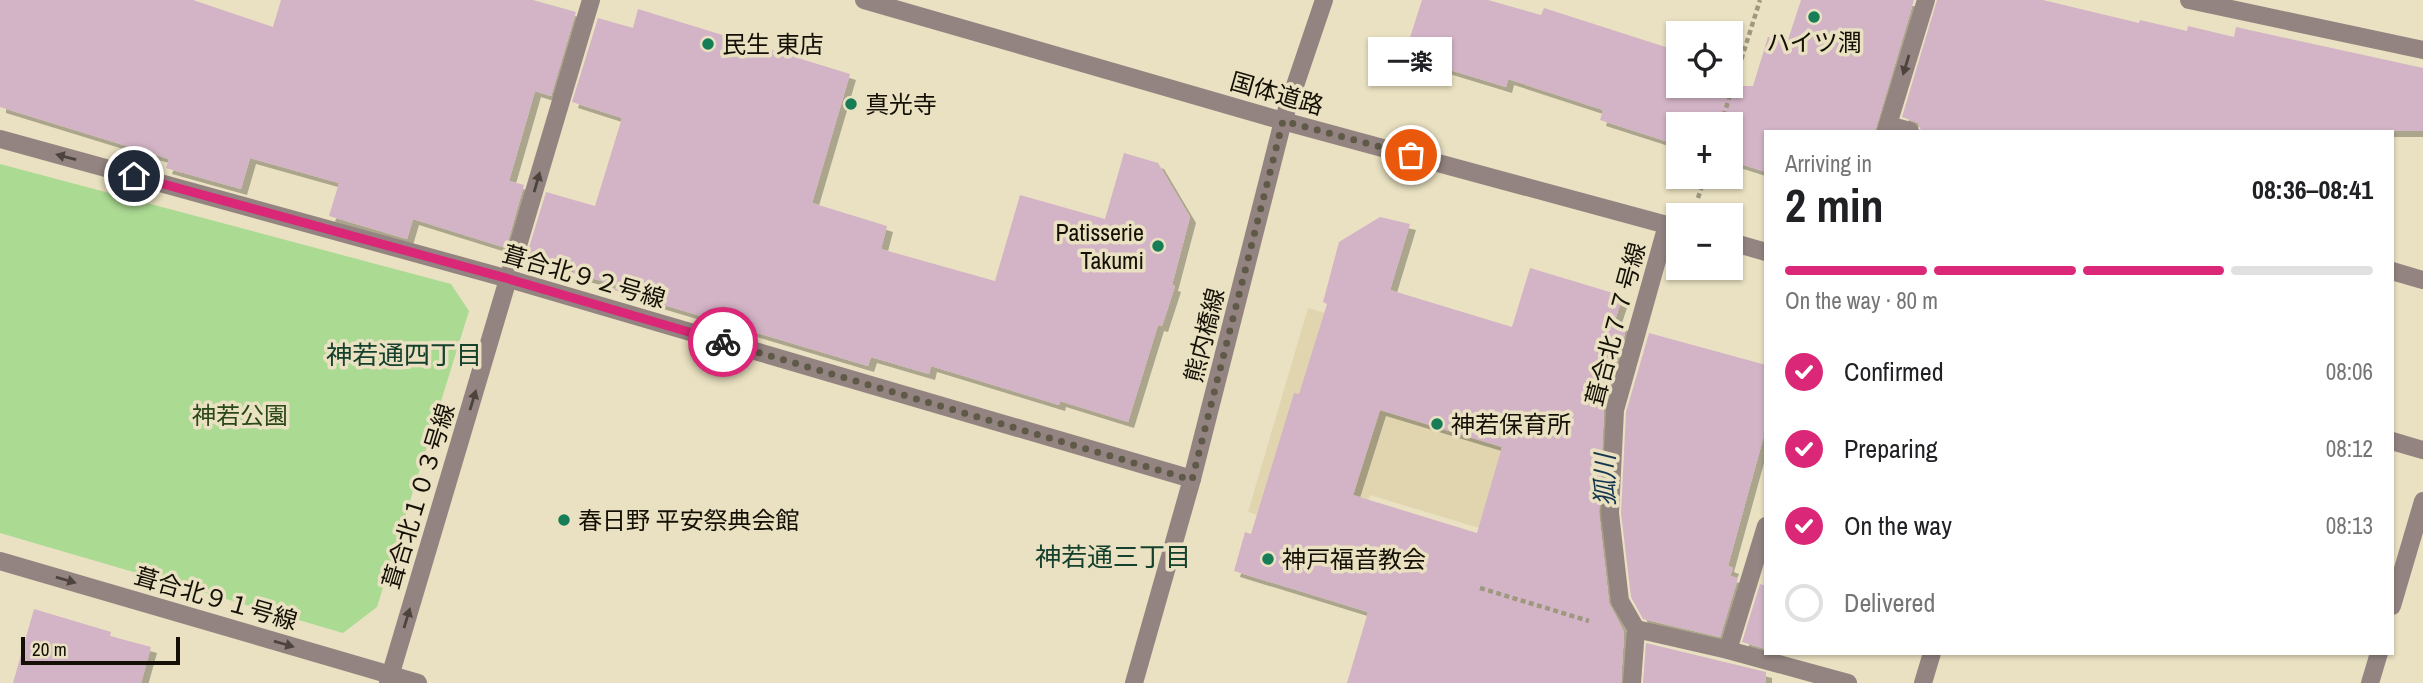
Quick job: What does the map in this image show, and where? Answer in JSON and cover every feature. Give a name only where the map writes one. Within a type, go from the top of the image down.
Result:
[{"type":"street","name":"葺合北１０３号線","points":[[389,679],[591,0]]},
{"type":"street","name":"国体道路","points":[[864,0],[1283,121],[1666,224]]},
{"type":"street","name":"熊内橋線","points":[[1134,683],[1192,480],[1283,121],[1324,0]]},
{"type":"street","points":[[1887,128],[1926,0]]},
{"type":"street","points":[[2189,0],[2423,50]]},
{"type":"street","name":"葺合北９２号線","points":[[0,139],[509,279],[1192,480]]},
{"type":"street","points":[[1743,245],[1764,251]]},
{"type":"street","name":"葺合北７７号線","points":[[1636,629],[1620,601],[1610,513],[1615,410],[1666,248]]},
{"type":"street","points":[[2394,272],[2423,280]]},
{"type":"street","points":[[2394,442],[2423,450]]},
{"type":"street","points":[[2394,599],[2423,501]]},
{"type":"street","points":[[1728,650],[1764,533]]},
{"type":"street","name":"葺合北９１号線","points":[[0,561],[389,679],[418,683]]},
{"type":"street","points":[[1632,683],[1636,629],[1728,650],[1848,683]]},
{"type":"street","points":[[1923,683],[1931,655]]},
{"type":"street","points":[[2370,683],[2378,655]]},
{"type":"path","points":[[1725,112],[1760,0]]},
{"type":"path","points":[[1480,588],[1602,625]]},
{"type":"shaded area","name":"神若保育所","points":[[1308,308],[1604,395],[1597,454],[1605,566],[1370,495],[1355,544],[1248,512]]},
{"type":"green space","name":"神若公園","points":[[0,164],[451,284],[469,311],[377,607],[343,633],[0,533]]},
{"type":"building","points":[[0,0],[193,0],[273,27],[281,0],[533,0],[576,12],[551,96],[535,91],[509,181],[524,185],[506,248],[413,219],[407,239],[329,216],[339,183],[250,158],[241,189],[166,168],[169,159],[0,107]]},
{"type":"building","points":[[1422,0],[1488,0],[1541,15],[1544,8],[1666,47],[1666,98],[1743,98],[1743,86],[1753,86],[1768,37],[1787,43],[1801,0],[1914,0],[1875,130],[1764,130],[1764,171],[1743,165],[1743,112],[1666,112],[1666,141],[1600,120],[1603,110],[1508,79],[1506,87],[1404,56]]},
{"type":"building","points":[[1937,0],[2043,0],[2139,23],[2140,20],[2187,31],[2188,26],[2234,37],[2236,27],[2423,68],[2423,131],[1921,130],[1918,123],[1902,117]]},
{"type":"building","points":[[638,9],[850,74],[812,203],[887,226],[881,249],[995,281],[1020,195],[1105,219],[1124,153],[1158,163],[1190,217],[1172,285],[1175,286],[1162,326],[1158,325],[1128,422],[1060,401],[1059,405],[931,366],[929,374],[871,357],[868,366],[614,290],[616,285],[573,273],[575,269],[527,254],[546,192],[595,206],[622,118],[572,102],[598,18],[633,28]]},
{"type":"building","points":[[1380,217],[1410,224],[1390,290],[1512,327],[1530,268],[1623,296],[1614,323],[1627,326],[1604,409],[1599,512],[1609,603],[1624,632],[1621,683],[1347,683],[1368,612],[1234,571],[1245,532],[1251,534],[1294,393],[1299,394],[1327,304],[1323,302],[1339,242]],"holes":[[[1380,410],[1502,447],[1477,533],[1353,495]]]},
{"type":"building","points":[[1649,333],[1764,364],[1764,435],[1728,566],[1733,568],[1730,576],[1738,578],[1720,637],[1643,619],[1631,597],[1621,513],[1626,412]]},
{"type":"building","points":[[1760,584],[1764,585],[1764,648],[1742,642]]},
{"type":"building","points":[[34,609],[111,632],[110,636],[151,647],[141,683],[13,683]]},
{"type":"building","points":[[1646,643],[1766,672],[1766,683],[1643,683]]},
{"type":"way so far","points":[[723,342],[1192,480],[1283,121],[1411,155]]},
{"type":"place","name":"ハイツ潤","points":[[1814,17]]},
{"type":"place","name":"民生 東店","points":[[708,44]]},
{"type":"place","name":"真光寺","points":[[851,104]]},
{"type":"place","name":"一楽","points":[[1411,155]]},
{"type":"place","name":"Patisserie Takumi","points":[[1158,246]]},
{"type":"place","name":"神若保育所","points":[[1437,424]]},
{"type":"place","name":"春日野 平安祭典会館","points":[[564,520]]},
{"type":"place","name":"神戸福音教会","points":[[1268,559]]},
{"type":"district","name":"神若通四丁目","points":[[404,354]]},
{"type":"district","name":"神若通三丁目","points":[[1113,556]]},
{"type":"route","points":[[134,176],[509,279],[723,342]]},
{"type":"water label","name":"狐川","points":[[1604,480]]}]
